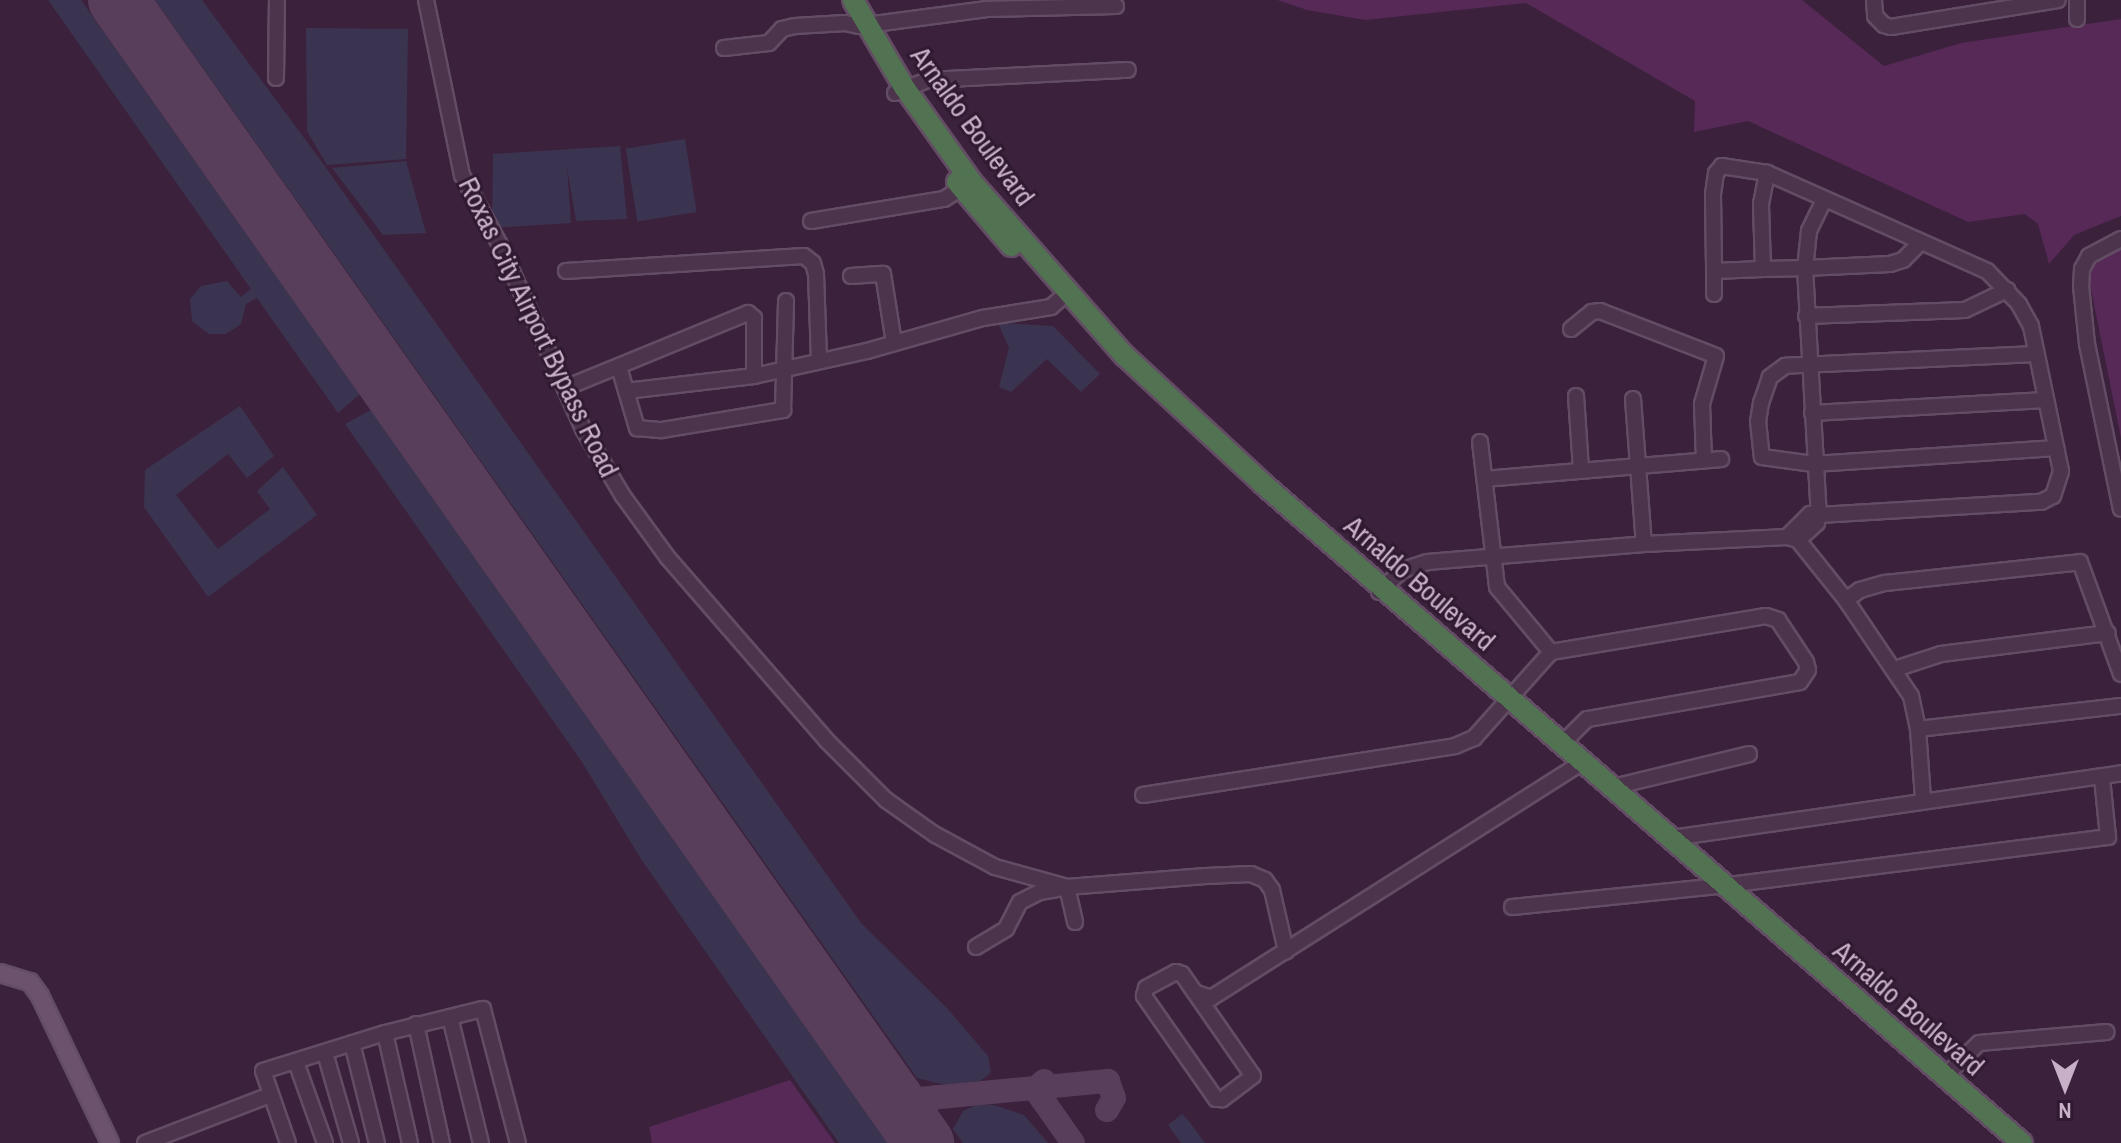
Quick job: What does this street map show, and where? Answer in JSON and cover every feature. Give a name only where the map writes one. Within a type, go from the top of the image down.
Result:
[{"type":"highway","name":"Arnaldo Boulevard","points":[[841,0],[863,25]]},
{"type":"highway","name":"Arnaldo Boulevard","points":[[853,0],[863,25],[900,90],[966,185],[1069,307],[1196,432],[1982,1116],[2022,1143]]},
{"type":"highway","name":"Arnaldo Boulevard","points":[[1508,701],[1563,743],[1580,764],[1613,787],[1649,824],[1672,838],[1720,886]]},
{"type":"highway","name":"Arnaldo Boulevard","points":[[1916,1057],[1945,1076],[2006,1143]]},
{"type":"main road","points":[[0,973],[30,982],[40,996],[110,1143]]},
{"type":"street","points":[[276,78],[277,0]]},
{"type":"street","name":"Roxas City Airport Bypass Road","points":[[426,0],[462,175],[500,245],[591,442],[668,558],[826,740],[886,800],[934,834],[995,867],[1067,887],[1251,874],[1265,880],[1272,890],[1286,951]]},
{"type":"street","points":[[1874,0],[1875,16],[1891,27],[2058,0]]},
{"type":"street","points":[[2077,0],[2077,19]]},
{"type":"street","points":[[724,48],[769,43],[782,29],[795,26],[863,25],[987,9],[1116,6]]},
{"type":"street","points":[[900,90],[928,80],[1128,70]]},
{"type":"street","points":[[1714,294],[1713,195],[1716,173],[1722,166],[1767,173],[1987,271],[2007,290],[2031,326],[2061,471],[2053,496],[2041,502],[1810,514],[1793,538]]},
{"type":"street","points":[[1763,269],[1761,204],[1767,173]]},
{"type":"street","points":[[811,221],[944,199],[966,185]]},
{"type":"street","points":[[1819,515],[1805,268],[1809,231],[1824,200]]},
{"type":"street","points":[[2121,239],[2089,256],[2082,269],[2081,286],[2087,344],[2121,509]]},
{"type":"street","points":[[1714,271],[1890,264],[1903,260],[1921,242]]},
{"type":"street","points":[[566,271],[804,256],[813,263],[816,274],[819,361]]},
{"type":"street","points":[[851,276],[883,274],[894,343]]},
{"type":"street","points":[[1806,316],[1965,310],[2007,290]]},
{"type":"street","points":[[619,367],[637,428],[662,430],[783,410],[787,367],[786,301]]},
{"type":"street","points":[[626,391],[754,376],[983,318],[1069,307]]},
{"type":"street","points":[[1571,329],[1592,312],[1600,311],[1716,356],[1702,404],[1704,460]]},
{"type":"street","points":[[565,388],[748,313],[754,318],[754,376]]},
{"type":"street","points":[[2036,354],[1785,366],[1770,377],[1758,421],[1762,457],[1814,464],[2056,448]]},
{"type":"street","points":[[1576,396],[1581,470]]},
{"type":"street","points":[[1633,399],[1644,544]]},
{"type":"street","points":[[1812,413],[2046,400]]},
{"type":"street","points":[[1480,442],[1497,587],[1507,603],[1551,652]]},
{"type":"street","points":[[1485,479],[1721,459]]},
{"type":"street","points":[[1380,591],[1403,570],[1427,562],[1644,544],[1793,538]]},
{"type":"street","points":[[1793,538],[1846,600],[1911,696],[1918,729],[1923,799]]},
{"type":"street","points":[[1846,600],[1860,590],[1885,583],[2080,562],[2121,674]]},
{"type":"street","points":[[1143,795],[1455,746],[1474,738],[1551,652],[1766,616],[1778,620],[1806,662],[1808,670],[1800,682],[1587,719],[1563,743]]},
{"type":"street","points":[[1895,669],[1941,654],[2108,633]]},
{"type":"street","points":[[1918,729],[2121,706]]},
{"type":"street","points":[[1613,787],[1749,754]]},
{"type":"street","points":[[1210,1005],[1286,951],[1580,764]]},
{"type":"street","points":[[1672,838],[1923,799],[2102,778],[2121,773]]},
{"type":"street","points":[[1512,907],[1720,886],[2108,837],[2102,778]]},
{"type":"street","points":[[976,947],[1006,929],[1020,902],[1040,892],[1067,887],[1075,922]]},
{"type":"street","points":[[1176,972],[1182,974],[1210,1005],[1253,1076],[1219,1100],[1144,992],[1166,974],[1176,972]]},
{"type":"street","points":[[288,1143],[263,1071],[416,1024],[483,1009],[518,1143]]},
{"type":"street","points":[[450,1017],[481,1143]]},
{"type":"street","points":[[416,1024],[442,1143]]},
{"type":"street","points":[[1945,1076],[1979,1043],[2107,1032]]},
{"type":"street","points":[[385,1033],[410,1143]]},
{"type":"street","points":[[352,1043],[377,1143]]},
{"type":"street","points":[[325,1053],[351,1143]]},
{"type":"street","points":[[296,1062],[325,1143]]},
{"type":"street","points":[[145,1143],[270,1095]]},
{"type":"shaded area","points":[[48,0],[81,0],[360,394],[338,413],[257,298],[246,304],[241,324],[226,334],[209,334],[192,321],[190,299],[201,286],[227,281],[241,297],[251,289]]},
{"type":"shaded area","points":[[155,0],[202,0],[319,158],[861,923],[946,1007],[988,1056],[991,1072],[987,1076],[980,1081],[945,1085],[917,1078]]},
{"type":"shaded area","points":[[1277,0],[1802,0],[1884,66],[1961,43],[2121,19],[2121,216],[2074,235],[2049,264],[2038,224],[2025,214],[1968,222],[1748,121],[1694,132],[1695,101],[1526,3],[1365,20],[1307,10]]},
{"type":"shaded area","points":[[306,28],[408,29],[406,159],[327,165],[307,131]]},
{"type":"shaded area","points":[[685,139],[697,212],[637,221],[626,148]]},
{"type":"shaded area","points":[[620,146],[627,219],[576,221],[567,167],[571,223],[492,228],[493,154]]},
{"type":"shaded area","points":[[406,161],[426,233],[383,235],[332,168]]},
{"type":"shaded area","points":[[2121,247],[2121,438],[2089,280],[2096,258]]},
{"type":"shaded area","points":[[998,323],[1053,326],[1100,374],[1081,392],[1047,359],[1011,392],[999,387],[1009,348]]},
{"type":"shaded area","points":[[240,406],[274,456],[247,478],[228,454],[176,495],[218,549],[270,509],[257,491],[283,467],[317,515],[208,597],[144,507],[145,470]]},
{"type":"shaded area","points":[[371,410],[889,1143],[839,1143],[641,859],[582,762],[345,424]]},
{"type":"shaded area","points":[[790,1080],[835,1143],[652,1143],[649,1127]]},
{"type":"shaded area","points":[[976,1105],[994,1105],[1024,1115],[1048,1143],[963,1143],[953,1129],[963,1111]]},
{"type":"shaded area","points":[[1182,1114],[1205,1143],[1181,1143],[1168,1125]]},
{"type":"taxiway","points":[[1044,1081],[1035,1089],[1073,1143]]},
{"type":"taxiway","points":[[884,1086],[895,1097],[909,1100],[1108,1081],[1114,1098],[1107,1110]]},
{"type":"taxiway","points":[[919,1136],[919,1115],[927,1102],[936,1097]]},
{"type":"runway","points":[[118,0],[924,1143]]}]
